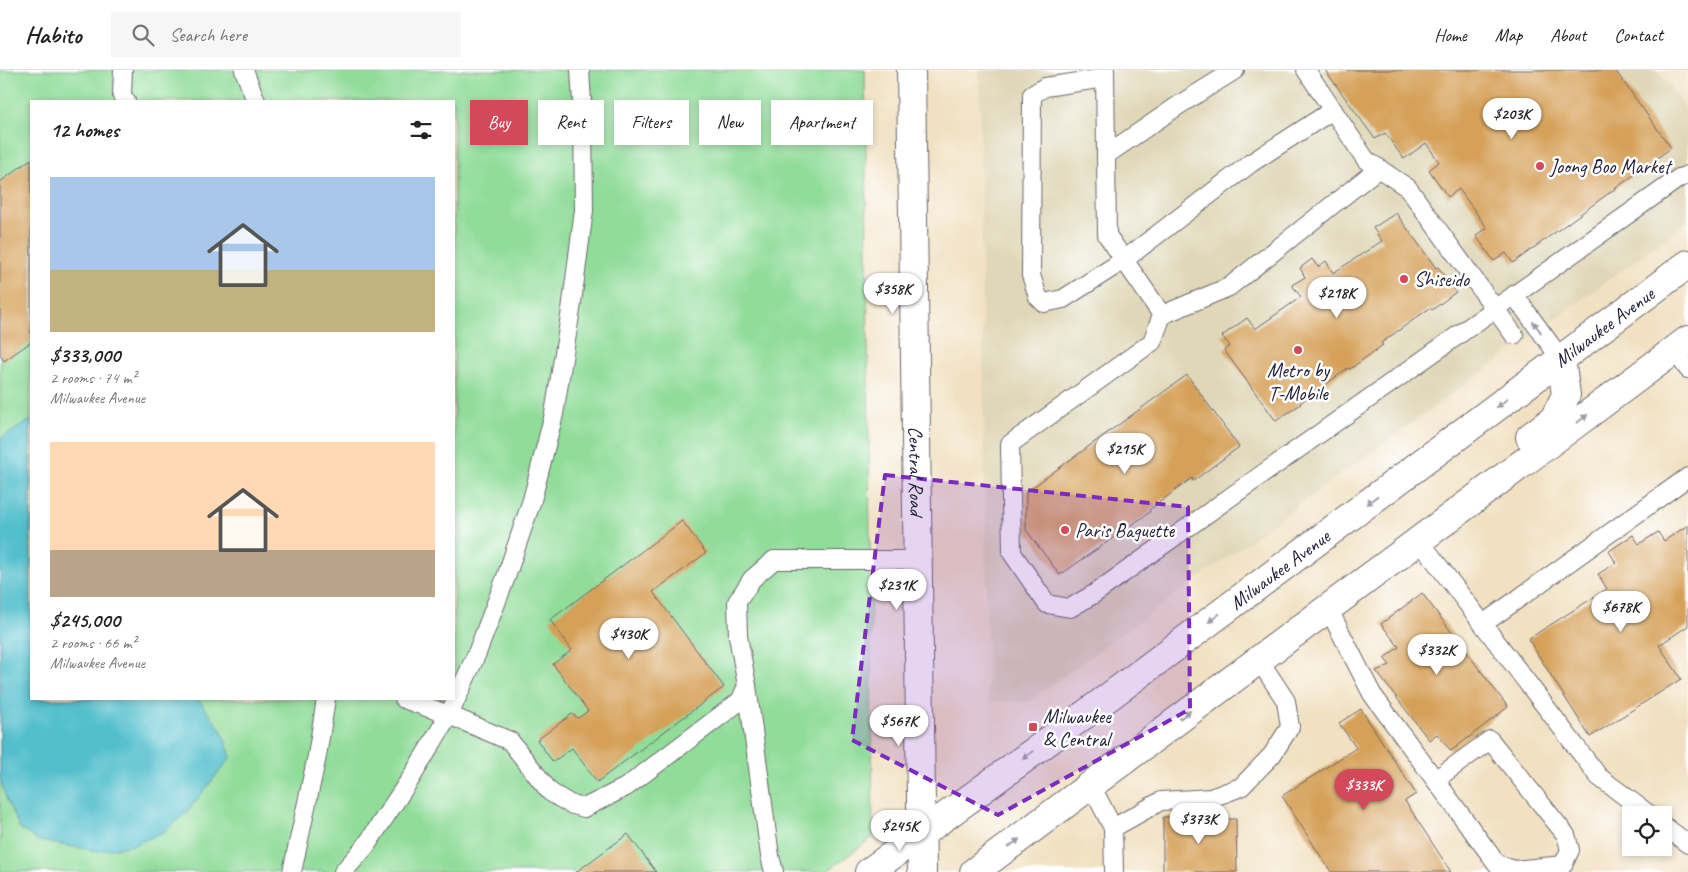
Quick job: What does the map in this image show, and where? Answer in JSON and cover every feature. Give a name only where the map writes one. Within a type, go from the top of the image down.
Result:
[{"type":"main road","name":"Central Road","points":[[911,70],[922,872]]},
{"type":"main road","name":"Milwaukee Avenue","points":[[869,872],[921,832],[1110,696],[1688,264]]},
{"type":"main road","points":[[974,872],[1419,540],[1683,353]]},
{"type":"main road","points":[[1375,574],[1404,530],[1554,419],[1566,395],[1561,359]]},
{"type":"lane","points":[[123,70],[122,96],[125,100]]},
{"type":"lane","points":[[244,70],[256,100]]},
{"type":"lane","points":[[343,872],[365,847],[411,778],[449,715],[477,653],[506,577],[532,500],[554,414],[571,310],[584,210],[583,119],[580,70]]},
{"type":"lane","points":[[1106,154],[1235,70]]},
{"type":"lane","points":[[1306,70],[1366,160],[1408,188],[1514,335]]},
{"type":"lane","points":[[1162,315],[1124,260],[1107,235],[1105,74],[1045,87],[1032,95],[1031,275],[1038,297],[1044,303],[1064,299],[1124,260],[1251,163],[1333,110]]},
{"type":"lane","points":[[1379,168],[1229,287],[1162,315],[1152,342],[1010,444],[1012,553],[1048,604],[1070,608],[1094,594],[1679,178],[1688,175]]},
{"type":"lane","points":[[1514,295],[1561,359]]},
{"type":"lane","points":[[1483,624],[1688,477]]},
{"type":"lane","points":[[1419,540],[1599,776],[1638,806]]},
{"type":"lane","points":[[774,872],[770,856],[747,686],[738,636],[737,602],[752,579],[774,560],[918,560]]},
{"type":"lane","points":[[1328,608],[1372,694],[1435,780],[1497,864],[1514,870],[1563,865],[1570,850],[1566,835],[1490,740],[1435,780]]},
{"type":"lane","points":[[1113,828],[1161,801],[1211,798],[1241,787],[1272,755],[1290,727],[1286,701],[1259,660]]},
{"type":"lane","points":[[407,700],[449,715],[510,741],[550,792],[570,804],[584,808],[626,787],[740,701],[747,686]]},
{"type":"lane","points":[[292,872],[317,756],[326,700]]},
{"type":"lane","points":[[1091,785],[1113,828],[1114,872]]},
{"type":"lane","points":[[1672,832],[1688,844]]},
{"type":"highlighted area","points":[[885,475],[1188,507],[1190,709],[998,815],[852,740]]},
{"type":"shaded area","points":[[979,70],[1658,70],[1688,112],[1688,222],[1028,702],[988,701]]},
{"type":"green space","points":[[0,70],[865,70],[865,100],[771,100],[771,145],[866,145],[873,837],[826,872],[0,872]]},
{"type":"water","points":[[30,421],[30,700],[199,700],[222,731],[231,757],[186,813],[165,831],[134,845],[98,851],[39,841],[20,829],[7,801],[0,779],[0,439]]},
{"type":"building","name":"Joong Boo Market","points":[[1325,70],[1615,70],[1671,148],[1513,263],[1506,253],[1494,261],[1476,236],[1487,228],[1459,189],[1448,197],[1429,170],[1439,162],[1426,143],[1404,159],[1385,133],[1375,139]]},
{"type":"building","points":[[30,160],[30,343],[4,361],[0,355],[0,182]]},
{"type":"building","points":[[1396,213],[1456,292],[1381,343],[1383,345],[1350,369],[1348,368],[1276,421],[1224,350],[1230,346],[1222,336],[1247,318],[1255,329],[1301,297],[1292,285],[1305,277],[1300,268],[1312,259],[1318,267],[1326,261],[1333,273],[1382,241],[1373,228]]},
{"type":"building","points":[[1187,375],[1239,447],[1193,481],[1192,478],[1149,510],[1150,512],[1060,575],[1026,530],[1026,492]]},
{"type":"building","points":[[682,521],[706,553],[653,592],[724,687],[597,782],[572,748],[553,762],[537,740],[572,714],[578,718],[588,711],[553,664],[572,650],[550,620]]},
{"type":"building","points":[[1688,525],[1688,626],[1659,645],[1681,679],[1590,737],[1528,639],[1607,589],[1598,574],[1616,563],[1609,551],[1633,535],[1639,544],[1658,532],[1664,541]]},
{"type":"building","points":[[1422,593],[1508,707],[1451,751],[1437,734],[1429,740],[1376,671],[1390,665],[1384,658],[1399,647],[1381,624]]},
{"type":"building","points":[[1361,709],[1416,794],[1405,801],[1451,872],[1331,872],[1282,796],[1356,748],[1339,723]]},
{"type":"building","points":[[1202,816],[1203,819],[1236,819],[1237,872],[1163,872],[1163,817]]},
{"type":"building","points":[[628,834],[656,872],[576,872]]},
{"type":"place","name":"Joong Boo Market","points":[[1540,166]]},
{"type":"place","name":"Shiseido","points":[[1404,279]]},
{"type":"place","name":"Metro by T-Mobile","points":[[1298,350]]},
{"type":"place","name":"Paris Baguette","points":[[1065,530]]},
{"type":"place","name":"Milwaukee & Central","points":[[1033,727]]}]
